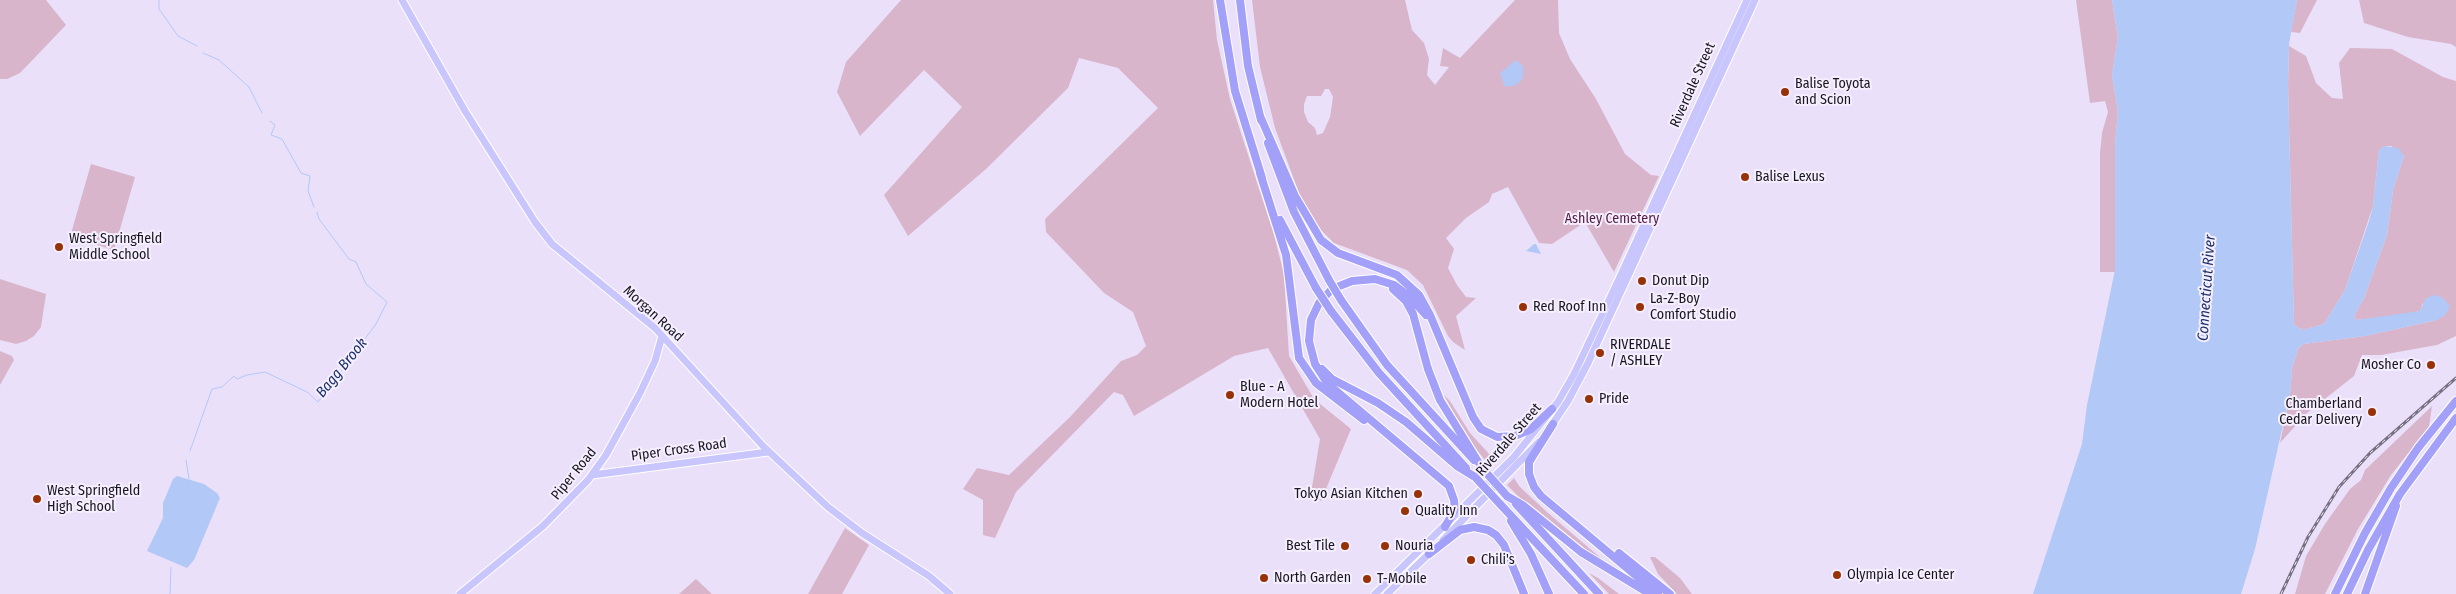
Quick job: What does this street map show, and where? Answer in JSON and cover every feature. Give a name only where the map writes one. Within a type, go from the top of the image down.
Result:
[{"type":"highway","points":[[1220,0],[1235,91],[1286,255],[1296,345],[1305,369],[1320,386],[1437,474]]},
{"type":"highway","points":[[1240,0],[1248,66],[1260,116],[1287,196],[1341,300],[1387,365],[1599,594]]},
{"type":"highway","points":[[1260,116],[1295,196],[1318,237],[1338,253],[1385,269],[1405,280],[1426,307],[1474,420],[1488,434],[1503,438],[1520,434],[1534,427],[1552,409]]},
{"type":"highway","points":[[1260,174],[1280,222],[1316,288],[1331,311],[1379,373],[1584,594]]},
{"type":"highway","points":[[1364,279],[1388,286],[1408,305],[1415,320],[1428,369],[1440,400],[1482,468]]},
{"type":"highway","points":[[1443,346],[1428,317],[1408,294],[1386,282],[1364,279],[1341,284],[1322,299],[1312,315],[1309,337],[1312,359],[1325,380],[1449,486],[1455,504],[1454,513],[1445,527]]},
{"type":"highway","points":[[1309,337],[1314,358],[1329,376],[1399,417],[1431,441],[1457,466],[1474,477]]},
{"type":"highway","points":[[2335,594],[2360,540],[2391,488],[2418,448],[2456,401]]},
{"type":"highway","points":[[2347,594],[2368,550],[2400,494],[2456,418]]},
{"type":"highway","points":[[1553,424],[1532,457],[1528,468],[1534,487],[1547,501],[1637,574],[1658,594]]},
{"type":"highway","points":[[2365,594],[2400,494]]},
{"type":"highway","points":[[1508,496],[1524,506],[1581,552],[1650,594]]},
{"type":"highway","points":[[1547,501],[1656,580],[1670,594]]},
{"type":"highway","points":[[1500,504],[1531,554],[1549,594]]},
{"type":"highway","points":[[1428,554],[1460,530],[1474,527],[1488,530],[1499,537],[1504,545],[1524,594]]},
{"type":"main road","name":"Morgan Road","points":[[402,0],[465,111],[544,234],[568,259],[662,336],[768,452],[838,515],[929,576],[950,594]]},
{"type":"main road","name":"Riverdale Street","points":[[1375,594],[1514,458],[1552,409],[1574,374],[1747,0]]},
{"type":"main road","name":"Riverdale Street","points":[[1387,594],[1523,459],[1553,424],[1568,401],[1598,341],[1755,0]]},
{"type":"main road","name":"Piper Road","points":[[460,594],[554,516],[592,475],[613,443],[640,392],[655,361],[662,336]]},
{"type":"main road","name":"Piper Cross Road","points":[[592,475],[768,452]]},
{"type":"green space","points":[[0,0],[46,0],[66,25],[20,73],[7,79],[0,79]]},
{"type":"green space","points":[[901,0],[1213,0],[1217,40],[1230,99],[1274,235],[1284,274],[1289,356],[1314,399],[1351,429],[1321,501],[1311,493],[1320,439],[1268,348],[1234,356],[1134,416],[1123,395],[1114,392],[1016,492],[995,538],[983,535],[983,500],[963,489],[977,468],[1009,475],[1070,417],[1121,361],[1137,355],[1146,346],[1133,312],[1104,293],[1046,232],[1045,219],[1158,108],[1118,68],[1079,58],[1068,88],[986,169],[908,236],[884,195],[962,107],[924,70],[860,136],[837,92],[846,62]]},
{"type":"green space","name":"Ashley Cemetery","points":[[1252,0],[1405,0],[1412,30],[1424,43],[1429,59],[1427,75],[1435,85],[1449,67],[1440,66],[1443,48],[1460,58],[1515,0],[1558,0],[1559,33],[1570,59],[1596,99],[1625,154],[1651,175],[1659,176],[1614,272],[1585,222],[1552,244],[1539,243],[1508,187],[1492,194],[1489,202],[1466,218],[1446,238],[1454,249],[1448,268],[1466,297],[1476,298],[1456,316],[1465,350],[1448,336],[1423,285],[1407,270],[1334,243],[1321,230],[1299,193],[1275,128],[1260,67]],"holes":[[[1325,89],[1329,89],[1333,97],[1330,117],[1323,133],[1317,135],[1315,128],[1308,122],[1304,112],[1304,104],[1307,96],[1321,96]]]},
{"type":"green space","points":[[2076,0],[2112,0],[2118,38],[2112,75],[2118,111],[2115,144],[2115,272],[2100,272],[2100,153],[2102,133],[2108,112],[2105,101],[2090,103]]},
{"type":"green space","points":[[2297,0],[2317,0],[2300,33],[2291,32]]},
{"type":"green space","points":[[2359,0],[2456,0],[2456,47],[2451,44],[2408,37],[2364,23]]},
{"type":"green space","points":[[2289,46],[2306,56],[2316,83],[2332,98],[2343,99],[2339,63],[2350,48],[2392,49],[2443,77],[2456,81],[2456,336],[2437,345],[2381,355],[2362,355],[2354,376],[2307,413],[2280,443],[2290,394],[2292,368],[2298,349],[2303,344],[2365,336],[2437,320],[2423,303],[2420,311],[2404,315],[2356,320],[2354,316],[2364,298],[2387,235],[2393,190],[2404,156],[2391,146],[2385,146],[2379,150],[2373,206],[2345,290],[2324,324],[2303,330],[2294,325],[2288,85]]},
{"type":"green space","points":[[91,164],[135,177],[114,250],[70,237]]},
{"type":"green space","points":[[0,279],[46,294],[41,327],[34,336],[26,341],[16,344],[0,340]]},
{"type":"green space","points":[[0,351],[12,356],[14,360],[0,385]]},
{"type":"green space","points":[[1444,395],[1450,401],[1470,433],[1491,456],[1493,465],[1484,459],[1464,434]]},
{"type":"green space","points":[[2432,406],[2429,427],[2391,475],[2358,529],[2325,594],[2295,594],[2306,556],[2325,524],[2350,489],[2361,480],[2365,470]]},
{"type":"green space","points":[[1514,478],[1520,487],[1548,513],[1609,565],[1577,545],[1528,506],[1507,485]]},
{"type":"green space","points":[[845,528],[869,545],[842,594],[808,594]]},
{"type":"green space","points":[[1650,557],[1655,557],[1680,578],[1692,594],[1677,594],[1658,574]]},
{"type":"green space","points":[[1589,573],[1598,578],[1619,594],[1609,594]]},
{"type":"green space","points":[[696,579],[712,594],[679,594]]},
{"type":"water","name":"Connecticut River","points":[[2112,0],[2297,0],[2289,44],[2288,85],[2294,325],[2303,330],[2324,324],[2345,290],[2369,221],[2373,206],[2379,150],[2384,146],[2398,148],[2404,156],[2393,190],[2387,235],[2364,298],[2354,316],[2356,320],[2420,311],[2426,298],[2435,295],[2443,298],[2450,306],[2445,315],[2437,320],[2365,336],[2303,344],[2298,349],[2292,368],[2290,394],[2255,549],[2241,594],[2033,594],[2082,444],[2087,405],[2115,270],[2115,144],[2118,111],[2112,75],[2118,38]]},
{"type":"water","points":[[1516,60],[1523,66],[1523,78],[1516,85],[1505,87],[1500,73]]},
{"type":"water","points":[[1536,244],[1541,254],[1526,251]]},
{"type":"water","points":[[177,476],[204,484],[217,493],[220,498],[194,560],[187,568],[147,551],[163,518],[163,503],[173,479]]},
{"type":"waterway","name":"Bagg Brook","points":[[159,0],[159,9],[178,36],[197,46]]},
{"type":"waterway","name":"Bagg Brook","points":[[203,53],[219,60],[249,87],[262,113]]},
{"type":"waterway","name":"Bagg Brook","points":[[270,121],[275,125],[271,135],[282,139],[301,173],[310,176],[308,191],[314,207]]},
{"type":"waterway","name":"Bagg Brook","points":[[190,451],[212,389],[222,387],[234,376],[237,379],[265,372],[307,392],[318,402],[376,324],[387,302],[366,284],[356,262],[349,259],[319,219],[317,212]]},
{"type":"waterway","name":"Bagg Brook","points":[[186,460],[189,479]]},
{"type":"waterway","name":"Bagg Brook","points":[[170,594],[171,567]]},
{"type":"railway","points":[[2281,594],[2308,537],[2339,487],[2370,453],[2456,378]]},
{"type":"place","name":"Balise Toyota and Scion","points":[[1785,92]]},
{"type":"place","name":"Balise Lexus","points":[[1745,177]]},
{"type":"place","name":"West Springfield Middle School","points":[[59,247]]},
{"type":"place","name":"Donut Dip","points":[[1642,281]]},
{"type":"place","name":"Red Roof Inn","points":[[1523,307]]},
{"type":"place","name":"La-Z-Boy Comfort Studio","points":[[1640,307]]},
{"type":"place","name":"RIVERDALE / ASHLEY","points":[[1600,353]]},
{"type":"place","name":"Mosher Co","points":[[2431,365]]},
{"type":"place","name":"Blue - A Modern Hotel","points":[[1230,395]]},
{"type":"place","name":"Pride","points":[[1589,399]]},
{"type":"place","name":"Chamberland Cedar Delivery","points":[[2372,412]]},
{"type":"place","name":"Tokyo Asian Kitchen","points":[[1418,494]]},
{"type":"place","name":"West Springfield High School","points":[[37,499]]},
{"type":"place","name":"Quality Inn","points":[[1405,511]]},
{"type":"place","name":"Best Tile","points":[[1345,546]]},
{"type":"place","name":"Nouria","points":[[1385,546]]},
{"type":"place","name":"Chili's","points":[[1471,560]]},
{"type":"place","name":"Olympia Ice Center","points":[[1837,575]]},
{"type":"place","name":"North Garden","points":[[1264,578]]},
{"type":"place","name":"T-Mobile","points":[[1367,579]]}]
